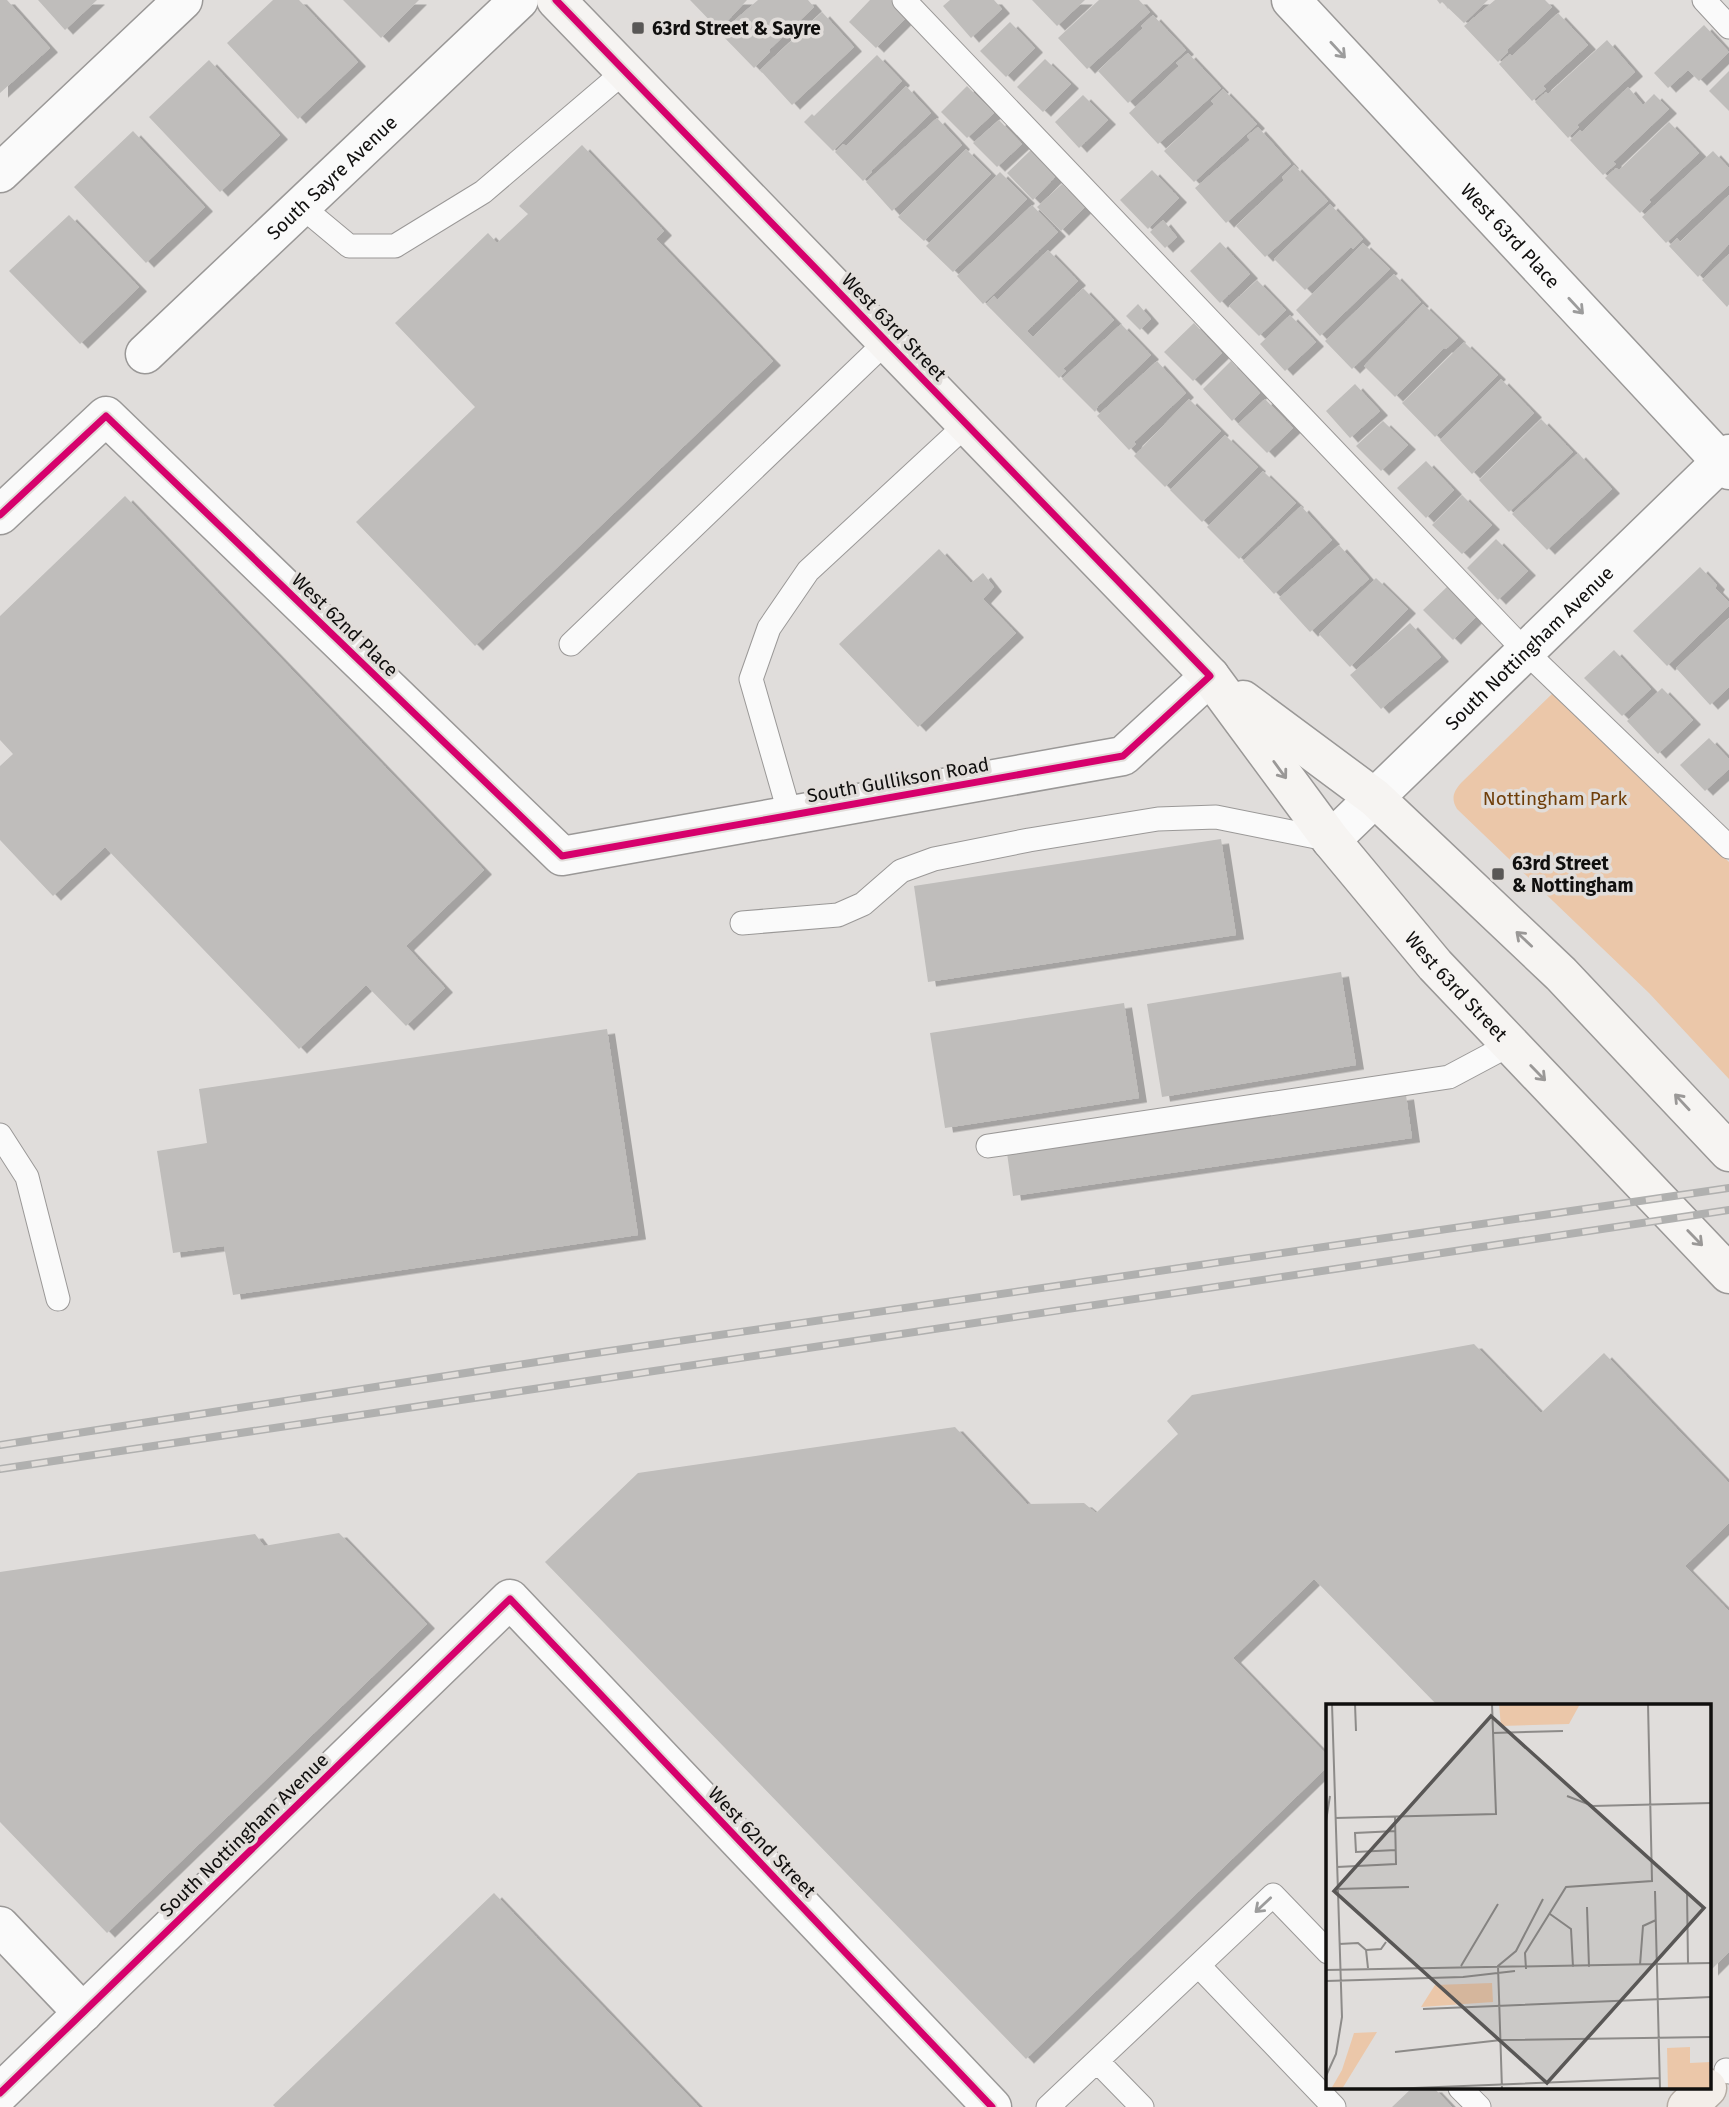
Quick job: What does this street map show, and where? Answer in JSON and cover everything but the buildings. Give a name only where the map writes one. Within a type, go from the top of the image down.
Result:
[{"type":"main road","name":"West 63rd Street","points":[[556,0],[1210,676],[1331,840],[1435,965],[1729,1274]]},
{"type":"main road","name":"West 63rd Street","points":[[1210,676],[1375,798],[1561,974],[1729,1152]]},
{"type":"street","points":[[0,173],[183,0]]},
{"type":"street","name":"South Sayre Avenue","points":[[145,354],[519,0]]},
{"type":"street","name":"West 63rd Place","points":[[1291,0],[1726,462]]},
{"type":"street","name":"West 62nd Place","points":[[0,515],[106,416],[562,856]]},
{"type":"street","name":"South Nottingham Avenue","points":[[1331,840],[1726,462]]},
{"type":"street","name":"South Gullikson Road","points":[[562,856],[1124,756],[1210,676]]},
{"type":"street","name":"South Nottingham Avenue","points":[[0,2093],[510,1599]]},
{"type":"street","name":"West 62nd Street","points":[[510,1599],[992,2107]]},
{"type":"street","points":[[0,1926],[83,2013]]},
{"type":"lane","points":[[904,0],[1526,652],[1729,847]]},
{"type":"lane","points":[[1704,0],[1729,27]]},
{"type":"lane","points":[[301,206],[349,246],[395,246],[483,192],[625,71]]},
{"type":"lane","points":[[571,644],[886,342]]},
{"type":"lane","points":[[790,816],[751,679],[769,628],[808,571],[967,424]]},
{"type":"lane","points":[[742,923],[838,915],[863,904],[901,871],[934,859],[1029,839],[1158,820],[1216,817],[1331,840]]},
{"type":"lane","points":[[988,1146],[1449,1077],[1511,1044]]},
{"type":"lane","points":[[0,1135],[27,1177],[58,1298]]},
{"type":"lane","points":[[1048,2107],[1273,1895],[1326,1950]]},
{"type":"lane","points":[[1199,1966],[1334,2107]]},
{"type":"lane","points":[[1097,2061],[1142,2107]]},
{"type":"lane","points":[[1462,2090],[1479,2107]]},
{"type":"green space","name":"Nottingham Park","points":[[1554,692],[1729,862],[1729,1079],[1649,993],[1455,805],[1454,796],[1461,783]]},
{"type":"railway","points":[[0,1445],[582,1355],[1729,1188]]},
{"type":"railway","points":[[0,1469],[1729,1210]]},
{"type":"cycle path","points":[[0,515],[106,416],[562,856],[1123,756],[1210,676],[556,0]]},
{"type":"cycle path","points":[[0,2093],[510,1599],[992,2107]]},
{"type":"place","name":"63rd Street & Sayre","points":[[638,28]]},
{"type":"place","name":"63rd Street & Nottingham","points":[[1498,874]]}]
